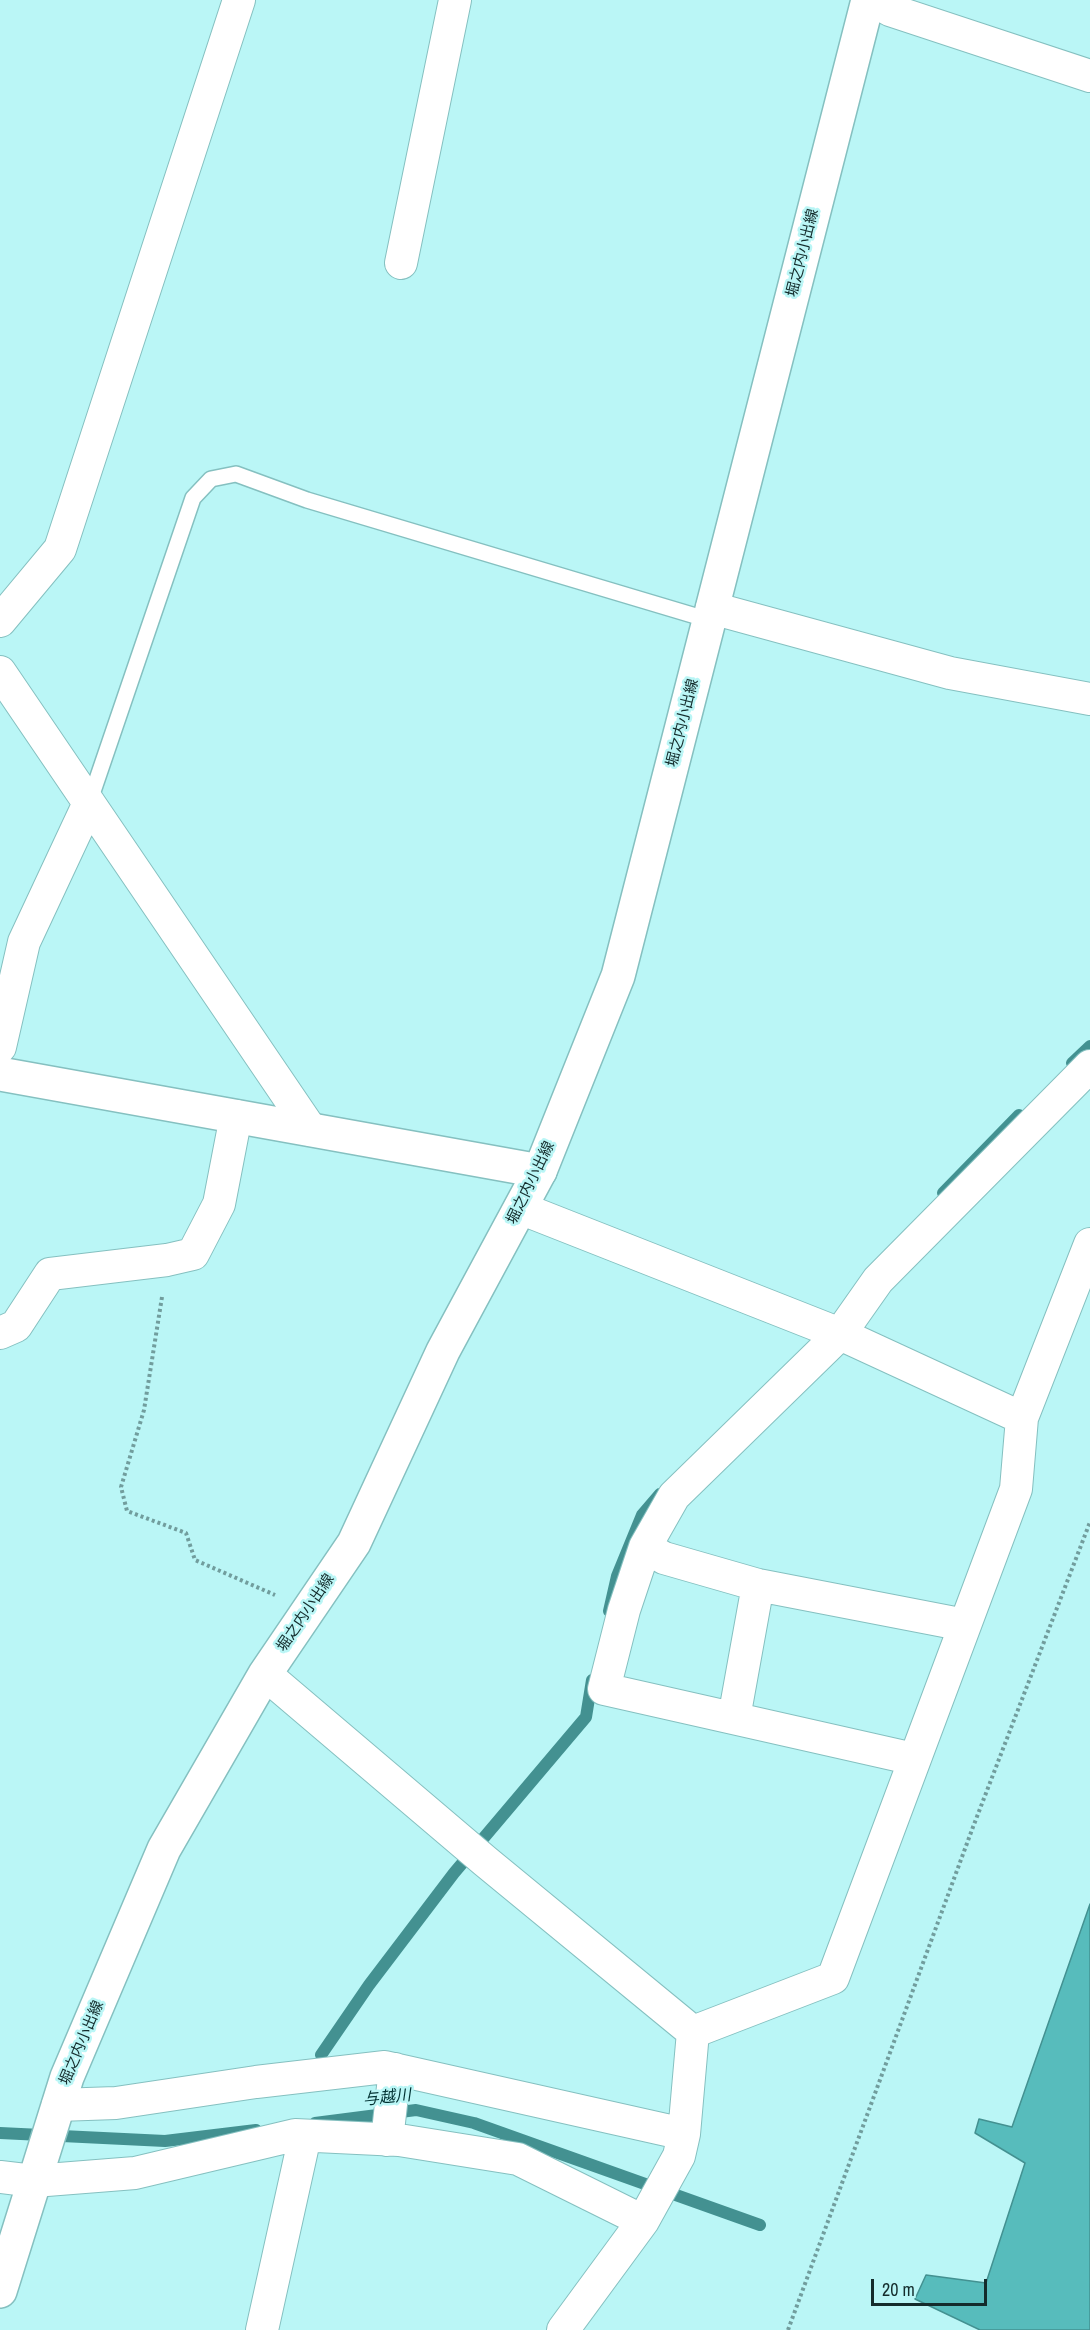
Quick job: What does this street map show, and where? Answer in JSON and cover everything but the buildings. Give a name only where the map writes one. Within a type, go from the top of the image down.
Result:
[{"type":"main road","name":"堀之内小出線","points":[[0,2291],[67,2078],[164,1849],[265,1674],[354,1543],[443,1351],[540,1171],[618,976],[870,0]]},
{"type":"main road","points":[[0,1074],[540,1171]]},
{"type":"street","points":[[0,621],[60,549],[240,0]]},
{"type":"street","points":[[401,263],[455,0]]},
{"type":"street","points":[[870,0],[890,10],[1090,76]]},
{"type":"street","points":[[711,614],[950,673],[1090,699]]},
{"type":"street","points":[[0,672],[311,1130]]},
{"type":"street","points":[[0,1047],[24,942],[89,803]]},
{"type":"street","points":[[914,1759],[604,1689],[624,1610],[645,1547],[674,1496],[840,1335],[878,1280],[1090,1066]]},
{"type":"street","points":[[0,1333],[16,1326],[50,1274],[167,1260],[193,1254],[219,1204],[236,1116]]},
{"type":"street","points":[[520,1208],[840,1335],[1022,1418]]},
{"type":"street","points":[[693,2032],[833,1978],[1016,1489],[1022,1418],[1090,1244]]},
{"type":"street","points":[[645,1547],[664,1558],[758,1585],[965,1625]]},
{"type":"street","points":[[734,1718],[758,1585]]},
{"type":"street","points":[[265,1674],[474,1852],[693,2032]]},
{"type":"street","points":[[563,2330],[645,2219],[682,2145],[693,2032]]},
{"type":"street","points":[[57,2107],[116,2103],[256,2082],[385,2067],[394,2078],[682,2145]]},
{"type":"street","points":[[387,2138],[394,2078]]},
{"type":"street","points":[[0,2177],[37,2171],[135,2173],[294,2135],[387,2138],[518,2159],[645,2219]]},
{"type":"street","points":[[262,2330],[305,2136]]},
{"type":"lane","points":[[89,803],[193,498],[210,479],[236,474],[307,500],[711,614]]},
{"type":"path","points":[[167,1260],[144,1410],[121,1487],[127,1511],[186,1533],[195,1560],[308,1610]]},
{"type":"path","points":[[788,2330],[973,1827],[1090,1522]]},
{"type":"water","points":[[1090,1904],[1090,2330],[980,2330],[915,2299],[926,2275],[986,2283],[1025,2163],[975,2133],[979,2119],[1012,2127]]},
{"type":"waterway","points":[[1072,1063],[1090,1046]]},
{"type":"waterway","points":[[943,1193],[1019,1115]]},
{"type":"waterway","points":[[609,1611],[617,1576],[642,1515],[660,1494]]},
{"type":"waterway","points":[[321,2055],[369,1985],[454,1873],[586,1717],[592,1680]]},
{"type":"waterway","name":"与越川","points":[[315,2123],[416,2110],[474,2123],[760,2225]]},
{"type":"waterway","name":"与越川","points":[[0,2133],[165,2141],[256,2130]]}]
